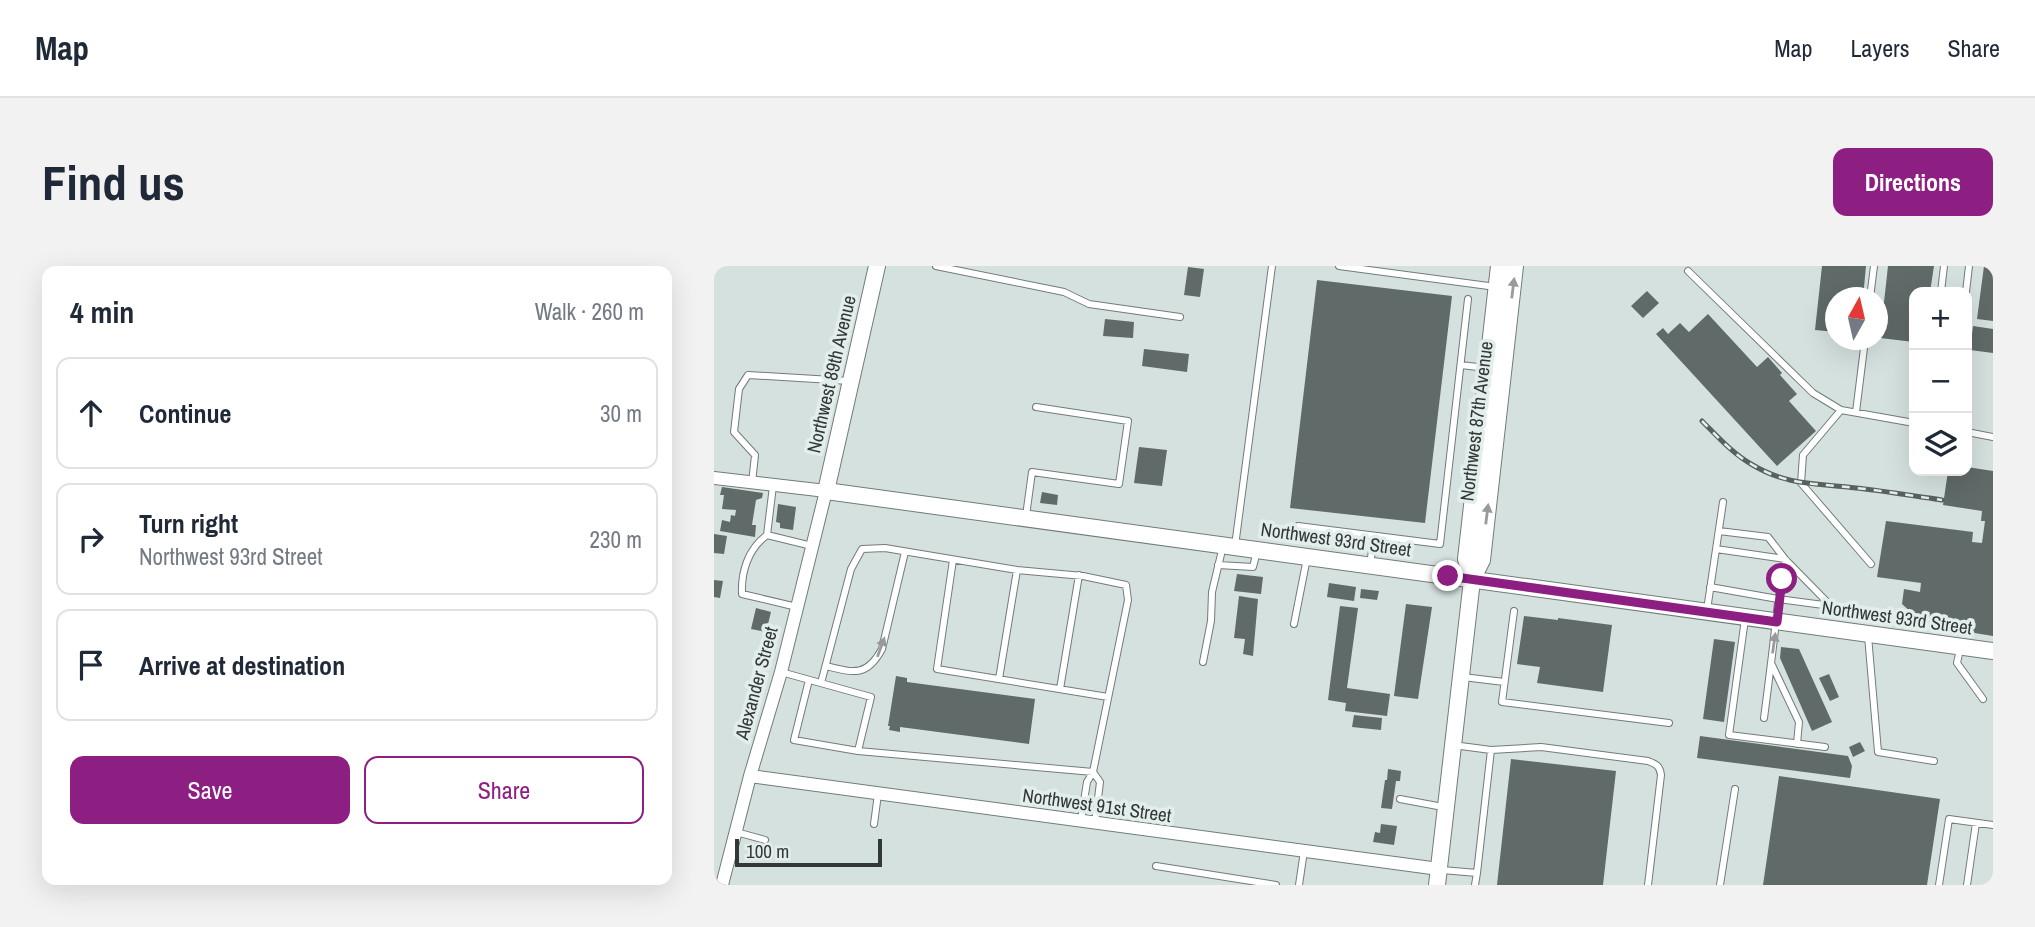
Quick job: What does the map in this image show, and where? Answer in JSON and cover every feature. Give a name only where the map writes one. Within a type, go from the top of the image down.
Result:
[{"type":"street","name":"Northwest 89th Avenue","points":[[826,491],[877,266]]},
{"type":"street","name":"Northwest 87th Avenue","points":[[1472,580],[1466,559],[1499,266]]},
{"type":"street","name":"Northwest 87th Avenue","points":[[1438,877],[1472,580],[1482,560],[1515,266]]},
{"type":"street","name":"Northwest 93rd Street","points":[[714,478],[1229,545],[1993,651]]},
{"type":"street","name":"Alexander Street","points":[[722,885],[750,776],[781,672],[826,491]]},
{"type":"street","name":"Northwest 91st Street","points":[[750,776],[1304,851],[1438,877]]},
{"type":"lane","points":[[936,266],[1064,292],[1089,303],[1180,317]]},
{"type":"lane","points":[[1203,662],[1218,565],[1229,545],[1272,266]]},
{"type":"lane","points":[[1339,266],[1497,287]]},
{"type":"lane","points":[[1871,287],[1874,266]]},
{"type":"lane","points":[[1942,287],[1944,266]]},
{"type":"lane","points":[[1967,287],[1969,266]]},
{"type":"lane","points":[[1688,271],[1813,393],[1841,410],[1909,422]]},
{"type":"lane","points":[[1298,526],[1440,544],[1468,299]]},
{"type":"lane","points":[[1856,412],[1864,350]]},
{"type":"lane","points":[[1461,365],[1488,369]]},
{"type":"lane","points":[[752,483],[755,455],[734,432],[739,388],[748,374],[851,382]]},
{"type":"lane","points":[[1026,518],[1032,472],[1119,484],[1128,421],[1036,407]]},
{"type":"lane","points":[[1841,410],[1803,455],[1801,483],[1871,564]]},
{"type":"lane","points":[[1972,433],[1993,437]]},
{"type":"lane","points":[[772,486],[767,535],[755,544],[748,558],[741,587],[742,594],[797,607]]},
{"type":"lane","points":[[1706,611],[1723,502]]},
{"type":"lane","points":[[1710,587],[1831,606],[1785,559],[1768,537],[1718,531]]},
{"type":"lane","points":[[767,535],[812,545]]},
{"type":"lane","points":[[1370,565],[1374,536]]},
{"type":"lane","points":[[821,683],[851,569],[862,549],[885,548],[1017,570],[1079,575],[1126,585],[1128,600],[1093,772],[1087,782],[1081,822]]},
{"type":"lane","points":[[1218,565],[1253,567],[1257,549]]},
{"type":"lane","points":[[1716,549],[1785,559]]},
{"type":"lane","points":[[826,666],[851,672],[863,670],[875,662],[882,649],[905,552]]},
{"type":"lane","points":[[1294,624],[1307,556]]},
{"type":"lane","points":[[1764,718],[1779,599],[1786,571],[1785,559]]},
{"type":"lane","points":[[953,560],[937,669],[1108,697]]},
{"type":"lane","points":[[999,679],[1017,570]]},
{"type":"lane","points":[[1060,689],[1079,575]]},
{"type":"lane","points":[[1514,611],[1502,702],[1669,723]]},
{"type":"lane","points":[[1745,617],[1729,735],[1825,747]]},
{"type":"lane","points":[[1868,635],[1878,752],[1934,761]]},
{"type":"lane","points":[[1960,647],[1957,663],[1983,699]]},
{"type":"lane","points":[[1771,664],[1799,722],[1797,744]]},
{"type":"lane","points":[[781,672],[871,696],[858,751]]},
{"type":"lane","points":[[1461,677],[1504,682]]},
{"type":"lane","points":[[809,680],[794,740],[858,751],[1093,772],[1100,782],[1095,824]]},
{"type":"lane","points":[[1453,745],[1491,750],[1541,747],[1656,764],[1661,775],[1648,885]]},
{"type":"lane","points":[[1475,885],[1491,750]]},
{"type":"lane","points":[[1720,885],[1735,789]]},
{"type":"lane","points":[[874,824],[878,794]]},
{"type":"lane","points":[[1401,799],[1445,807]]},
{"type":"lane","points":[[1939,885],[1949,819],[1993,825]]},
{"type":"lane","points":[[1968,885],[1976,823]]},
{"type":"lane","points":[[736,832],[765,840]]},
{"type":"lane","points":[[1299,885],[1304,851]]},
{"type":"lane","points":[[1156,866],[1276,885]]},
{"type":"lane","points":[[1438,877],[1477,873]]},
{"type":"building","points":[[1822,266],[1866,266],[1864,287],[1825,287],[1825,331],[1815,330]]},
{"type":"building","points":[[1888,266],[1934,266],[1931,287],[1909,287],[1909,341],[1888,339],[1888,287],[1886,287]]},
{"type":"building","points":[[1984,266],[1993,266],[1993,321],[1977,319]]},
{"type":"building","points":[[1188,267],[1204,269],[1200,297],[1184,295]]},
{"type":"building","points":[[1317,280],[1452,296],[1425,523],[1290,508]]},
{"type":"building","points":[[1647,291],[1659,303],[1643,318],[1631,306]]},
{"type":"building","points":[[1708,314],[1757,367],[1768,357],[1797,394],[1789,401],[1816,431],[1777,466],[1656,334],[1663,328],[1668,334],[1680,323],[1689,332]]},
{"type":"building","points":[[1105,319],[1134,322],[1133,338],[1103,336]]},
{"type":"building","points":[[1973,326],[1993,329],[1993,353],[1972,350]]},
{"type":"building","points":[[1144,349],[1189,354],[1187,372],[1142,366]]},
{"type":"building","points":[[1139,447],[1167,450],[1162,486],[1134,483]]},
{"type":"building","points":[[1972,468],[1993,471],[1993,636],[1925,625],[1902,604],[1904,589],[1920,592],[1921,583],[1877,577],[1886,521],[1973,532],[1972,542],[1982,543],[1985,521],[1981,521],[1982,511],[1943,505],[1947,476],[1972,476]]},
{"type":"building","points":[[722,487],[763,493],[762,498],[756,500],[752,525],[756,525],[755,537],[720,531],[722,520],[730,522],[731,515],[735,516],[736,510],[722,509]]},
{"type":"building","points":[[1042,492],[1058,495],[1057,505],[1040,503]]},
{"type":"building","points":[[778,504],[796,507],[793,530],[780,528],[780,523],[776,522]]},
{"type":"building","points":[[714,534],[727,536],[724,554],[714,553]]},
{"type":"building","points":[[1237,574],[1263,577],[1261,594],[1234,591]]},
{"type":"building","points":[[714,580],[723,581],[720,598],[714,597]]},
{"type":"building","points":[[1329,583],[1356,587],[1354,601],[1327,597]]},
{"type":"building","points":[[1361,589],[1379,591],[1377,600],[1360,598]]},
{"type":"building","points":[[1239,596],[1258,599],[1253,656],[1243,654],[1245,639],[1234,638]]},
{"type":"building","points":[[1406,604],[1432,607],[1418,699],[1394,696]]},
{"type":"building","points":[[1340,606],[1358,608],[1347,688],[1390,694],[1387,716],[1345,711],[1346,703],[1328,700]]},
{"type":"building","points":[[756,608],[771,612],[766,632],[751,629]]},
{"type":"building","points":[[1524,616],[1612,625],[1603,692],[1537,683],[1540,667],[1517,664]]},
{"type":"building","points":[[1714,639],[1735,642],[1724,722],[1703,719]]},
{"type":"building","points":[[1781,647],[1799,649],[1832,722],[1812,731],[1780,658]]},
{"type":"building","points":[[1829,674],[1839,697],[1830,701],[1819,678]]},
{"type":"building","points":[[896,676],[907,678],[907,682],[1035,699],[1029,744],[900,727],[900,732],[889,730]]},
{"type":"building","points":[[1354,715],[1382,718],[1381,730],[1352,727]]},
{"type":"building","points":[[1700,736],[1848,756],[1852,766],[1850,778],[1697,758]]},
{"type":"building","points":[[1860,742],[1865,751],[1853,757],[1849,747]]},
{"type":"building","points":[[1511,759],[1616,771],[1603,885],[1497,885]]},
{"type":"building","points":[[1388,769],[1401,771],[1400,781],[1396,781],[1392,809],[1381,808]]},
{"type":"building","points":[[1779,776],[1940,799],[1927,885],[1763,885]]},
{"type":"building","points":[[1381,824],[1397,826],[1394,845],[1373,842],[1375,832],[1380,833]]},
{"type":"railway","points":[[1702,421],[1737,455],[1764,471],[1789,480],[1942,500]]},
{"type":"route","points":[[1448,576],[1777,622],[1782,579]]}]
